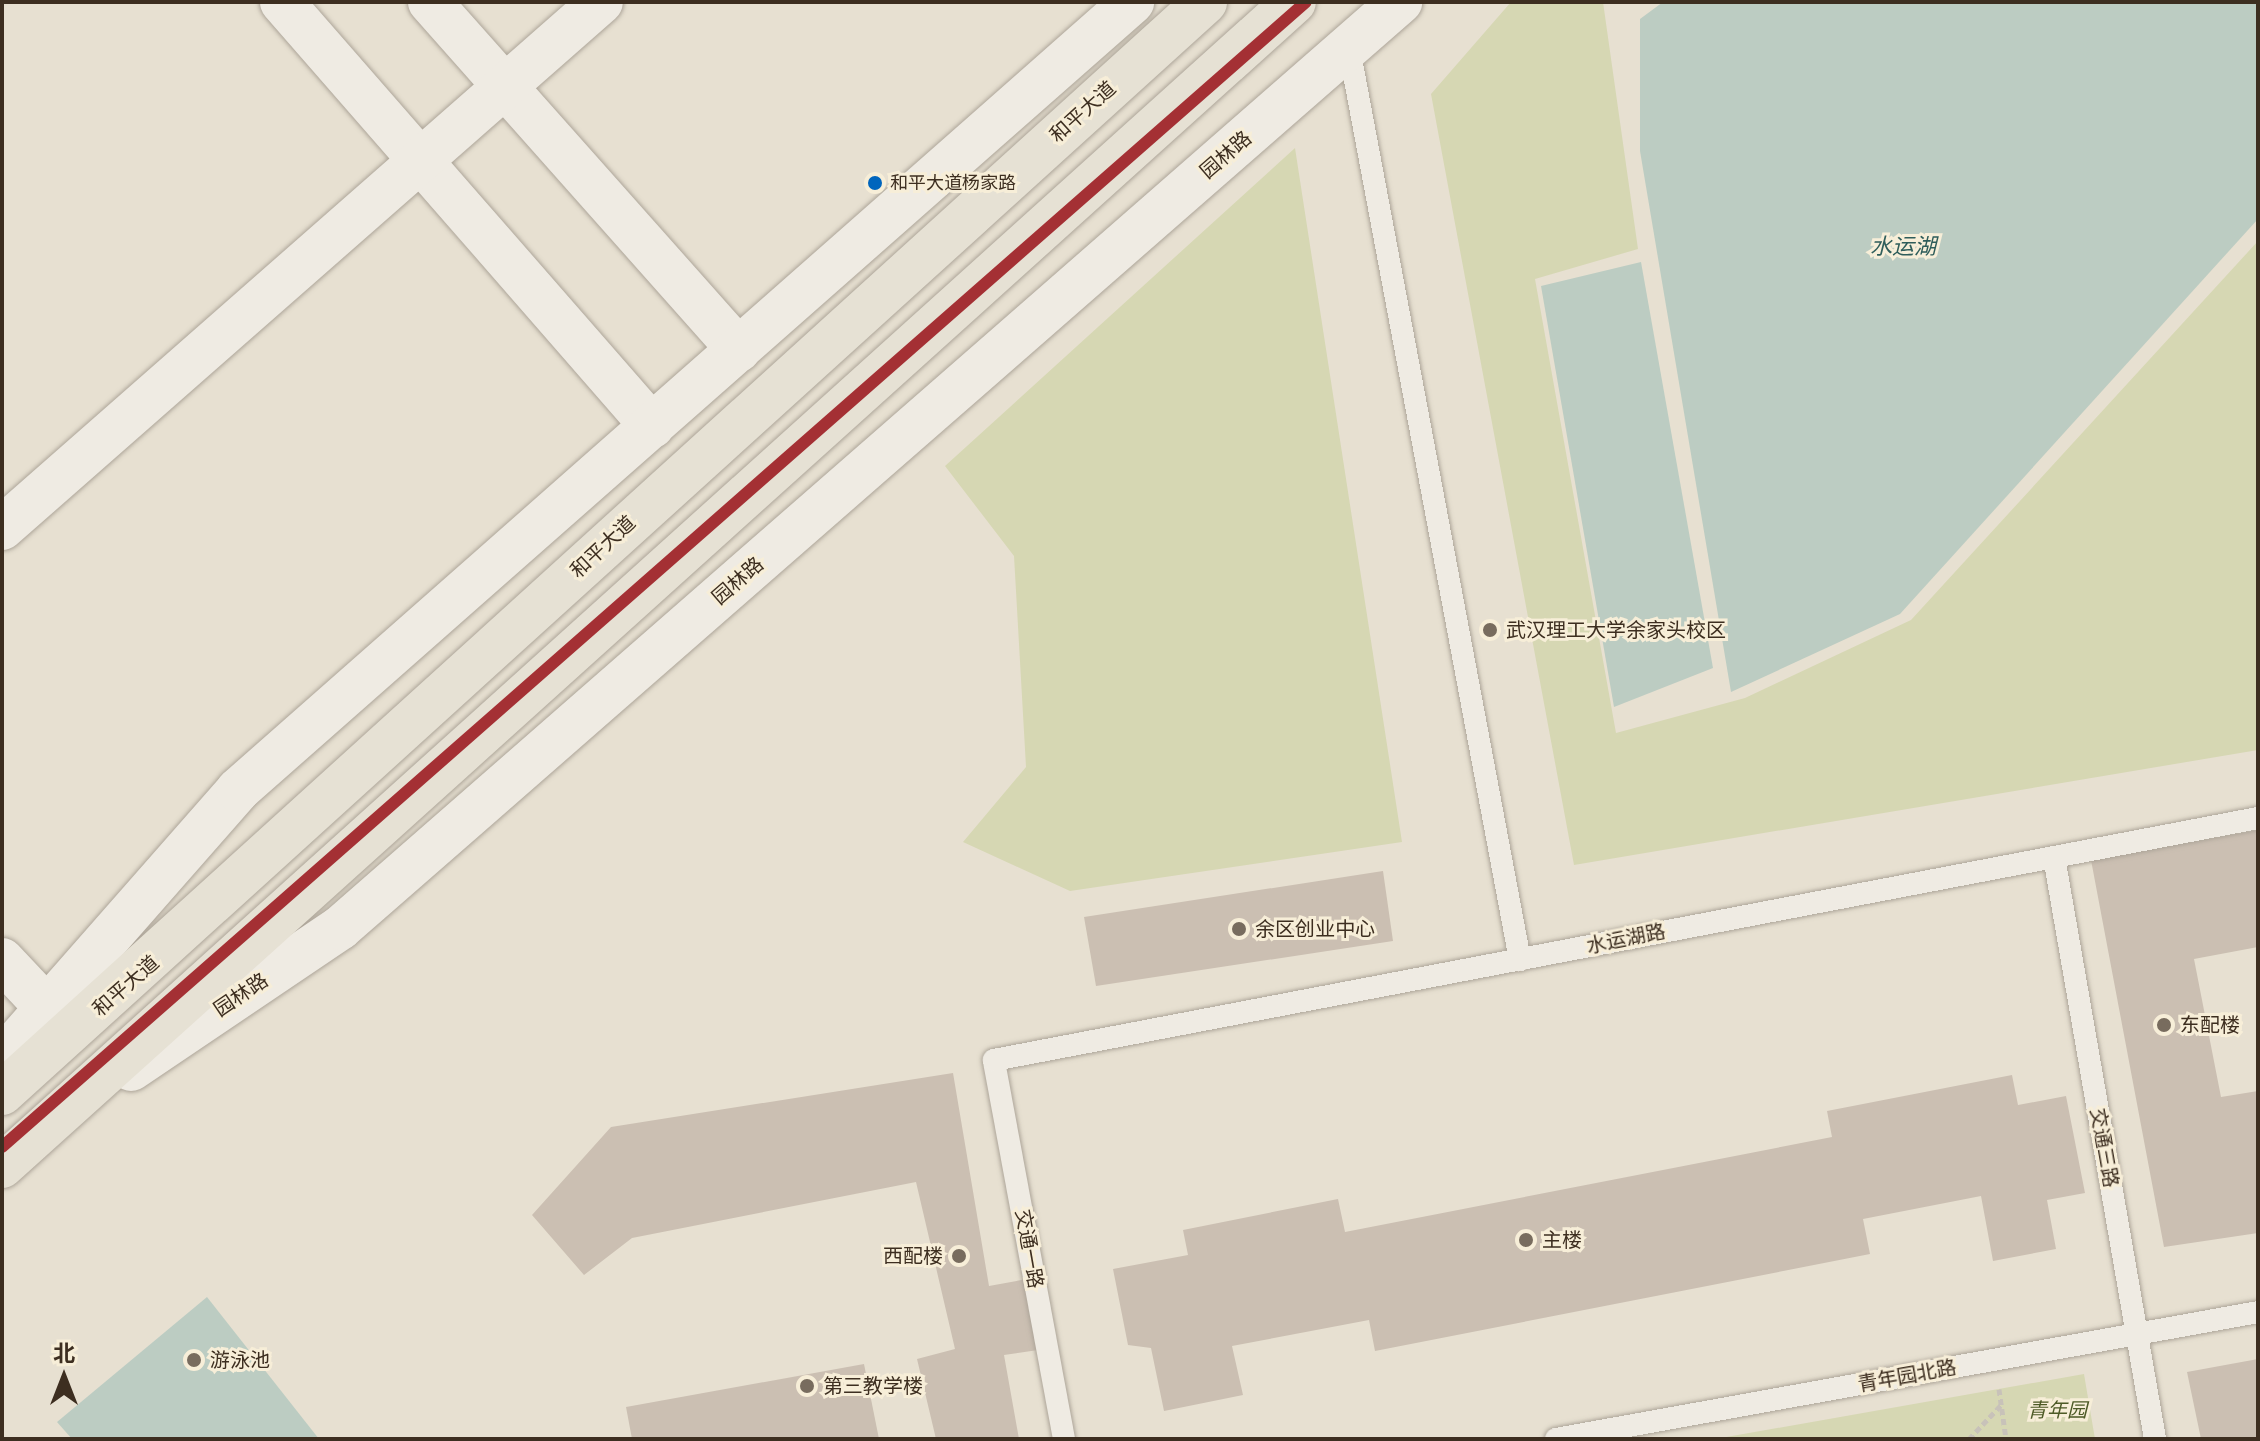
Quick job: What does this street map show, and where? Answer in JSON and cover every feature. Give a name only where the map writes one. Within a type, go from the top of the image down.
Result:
[{"type":"main road","points":[[282,2],[652,426]]},
{"type":"main road","points":[[430,2],[739,350]]},
{"type":"main road","points":[[2,528],[420,161],[507,89],[601,2]]},
{"type":"main road","points":[[2,1059],[238,790],[1132,2]]},
{"type":"main road","name":"和平大道","points":[[2,1093],[1205,2]]},
{"type":"main road","points":[[2,1166],[1294,2]]},
{"type":"main road","name":"园林路","points":[[49,1124],[340,928],[1400,2]]},
{"type":"main road","points":[[2,960],[47,1008]]},
{"type":"lane","points":[[1349,48],[1520,960]]},
{"type":"lane","name":"水运湖路","points":[[994,1060],[2258,818]]},
{"type":"lane","name":"交通三路","points":[[2054,857],[2155,1439]]},
{"type":"lane","name":"交通一路","points":[[994,1060],[1064,1439]]},
{"type":"lane","name":"青年园北路","points":[[1556,1439],[1591,1436],[2258,1312]]},
{"type":"path","points":[[1994,1361],[2006,1439]]},
{"type":"path","points":[[1969,1439],[2001,1405]]},
{"type":"green space","points":[[1511,2],[1603,2],[1638,249],[1535,279],[1616,733],[1745,698],[1911,620],[2258,241],[2258,750],[1574,865],[1431,94]]},
{"type":"green space","points":[[1295,148],[1402,842],[1070,891],[963,842],[1026,767],[1014,556],[945,466]]},
{"type":"green space","name":"青年园","points":[[2084,1374],[2095,1439],[1715,1439]]},
{"type":"water","name":"水运湖","points":[[1663,2],[2258,2],[2258,219],[1900,614],[1731,692],[1640,151],[1640,19]]},
{"type":"water","points":[[1641,262],[1713,668],[1614,707],[1541,286]]},
{"type":"water","name":"游泳池","points":[[207,1297],[319,1439],[72,1439],[57,1422]]},
{"type":"building","name":"东配楼","points":[[2258,830],[2258,947],[2194,959],[2221,1097],[2258,1091],[2258,1233],[2164,1247],[2091,860]]},
{"type":"building","name":"余区创业中心","points":[[1383,871],[1393,941],[1096,986],[1084,917]]},
{"type":"building","name":"西配楼","points":[[953,1073],[989,1286],[1027,1279],[1038,1350],[1004,1355],[1019,1439],[936,1439],[917,1359],[955,1349],[916,1182],[632,1238],[584,1275],[532,1215],[611,1127]]},
{"type":"building","name":"主楼","points":[[2012,1075],[2018,1105],[2066,1096],[2085,1193],[2047,1200],[2056,1249],[1993,1261],[1981,1196],[1863,1219],[1870,1254],[1375,1351],[1369,1320],[1232,1346],[1243,1395],[1164,1411],[1151,1348],[1128,1345],[1113,1269],[1188,1255],[1183,1230],[1338,1199],[1345,1232],[1832,1137],[1827,1111]]},
{"type":"building","points":[[2258,1359],[2258,1439],[2201,1439],[2187,1372]]},
{"type":"building","name":"第三教学楼","points":[[864,1364],[879,1439],[632,1439],[626,1407]]},
{"type":"transit line","points":[[2,1147],[1306,2]]},
{"type":"place","name":"和平大道杨家路","points":[[875,183]]},
{"type":"place","name":"武汉理工大学余家头校区","points":[[1490,630]]},
{"type":"place","name":"余区创业中心","points":[[1239,929]]},
{"type":"place","name":"东配楼","points":[[2164,1025]]},
{"type":"place","name":"主楼","points":[[1526,1240]]},
{"type":"place","name":"西配楼","points":[[959,1256]]},
{"type":"place","name":"游泳池","points":[[194,1360]]},
{"type":"place","name":"第三教学楼","points":[[807,1386]]}]
